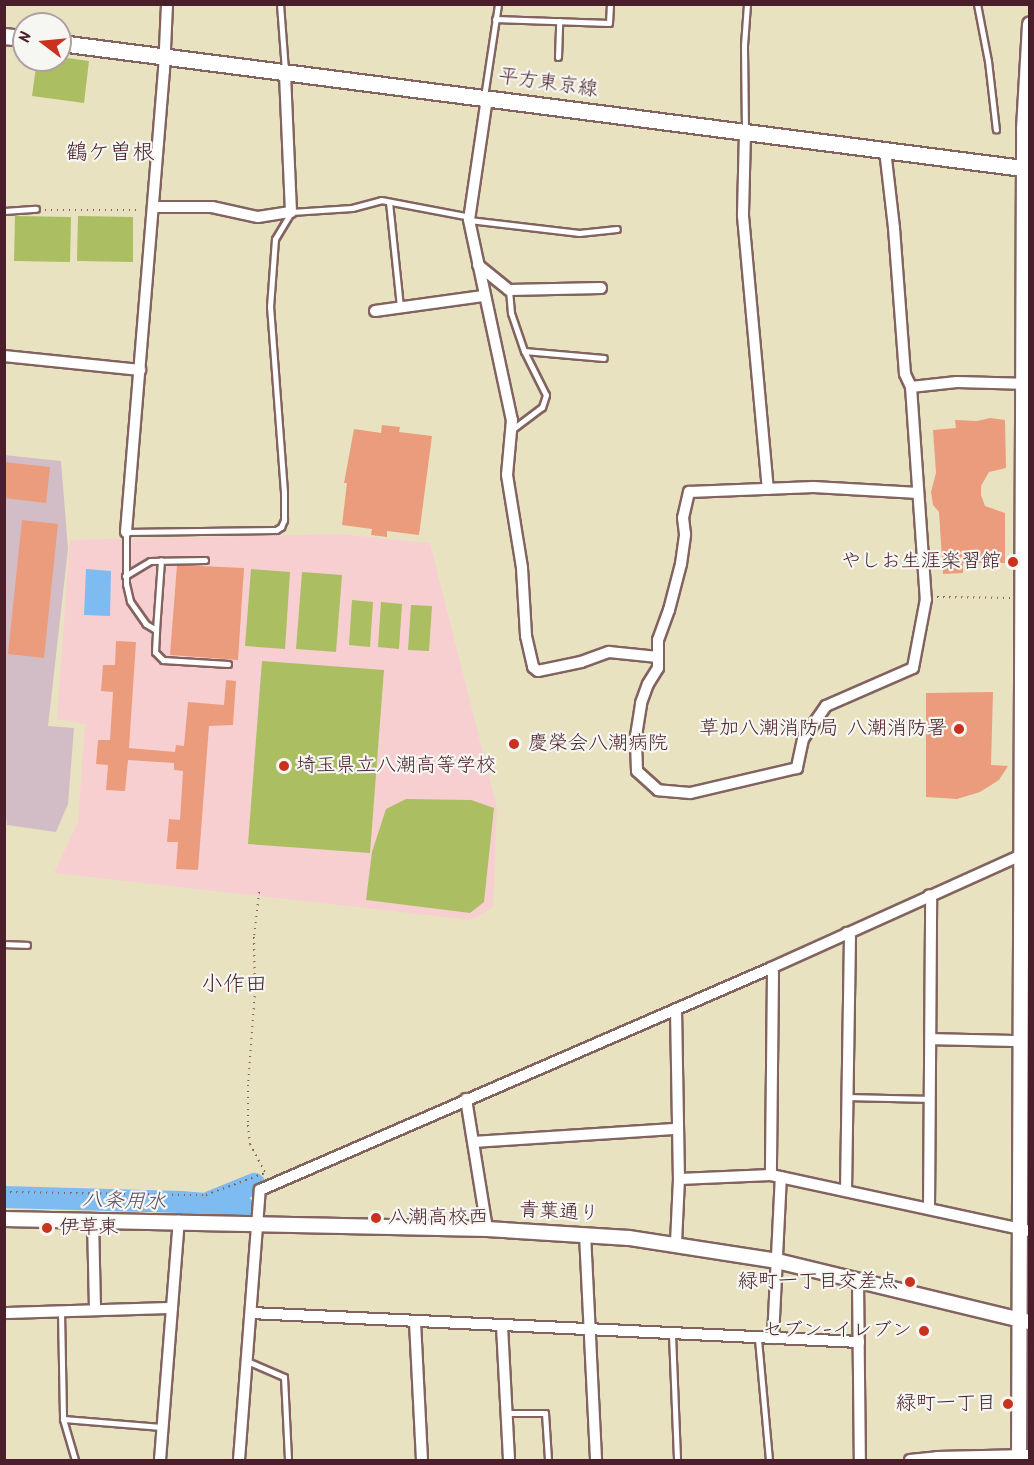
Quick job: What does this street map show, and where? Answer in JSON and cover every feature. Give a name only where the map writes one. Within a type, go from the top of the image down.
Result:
[{"type":"main road","name":"平方東京線","points":[[72,44],[1027,169]]},
{"type":"street","points":[[126,532],[153,208],[167,4]]},
{"type":"street","points":[[910,1461],[1023,1457],[1024,1160],[1020,1041],[1025,930],[1022,598],[1027,169],[1024,93],[1029,24]]},
{"type":"street","points":[[153,208],[212,207],[247,216],[291,212],[285,72]]},
{"type":"street","points":[[486,97],[469,219],[483,296],[512,420],[507,475],[522,568],[526,636],[532,667],[538,671],[549,669],[581,662],[609,652],[658,657]]},
{"type":"street","points":[[745,132],[742,216],[768,489]]},
{"type":"street","points":[[885,150],[894,228],[905,374],[911,387],[926,600],[913,668],[826,706],[803,739],[797,768],[690,793],[658,790],[637,771],[636,736],[641,703],[648,684],[658,668],[658,640],[669,610],[681,564],[685,534],[683,518],[689,492],[814,488],[918,493]]},
{"type":"street","points":[[478,265],[509,290],[601,288]]},
{"type":"street","points":[[375,311],[483,296]]},
{"type":"street","points":[[4,356],[140,370]]},
{"type":"street","points":[[911,387],[957,382],[1026,384]]},
{"type":"street","points":[[239,1461],[260,1191],[466,1099],[771,968],[1025,853]]},
{"type":"street","points":[[928,1209],[932,900],[929,895]]},
{"type":"street","points":[[846,1191],[850,938],[847,933]]},
{"type":"street","points":[[771,968],[777,1261],[773,1338]]},
{"type":"street","points":[[676,1009],[679,1179],[676,1243]]},
{"type":"street","points":[[931,1039],[1020,1041]]},
{"type":"street","points":[[466,1099],[487,1229]]},
{"type":"street","points":[[474,1142],[677,1129]]},
{"type":"street","points":[[679,1179],[776,1176],[1024,1230]]},
{"type":"street","name":"青葉通り","points":[[4,1219],[487,1229],[585,1234],[676,1243],[777,1261],[1024,1321]]},
{"type":"street","points":[[93,1220],[95,1310]]},
{"type":"street","points":[[160,1461],[179,1221]]},
{"type":"street","points":[[585,1234],[596,1461]]},
{"type":"street","points":[[858,1281],[860,1461]]},
{"type":"street","points":[[4,1313],[172,1308]]},
{"type":"street","points":[[251,1313],[758,1339],[859,1342]]},
{"type":"street","points":[[416,1322],[422,1461]]},
{"type":"street","points":[[502,1326],[509,1461]]},
{"type":"lane","points":[[280,4],[285,72]]},
{"type":"lane","points":[[486,97],[498,4]]},
{"type":"lane","points":[[495,19],[609,23],[610,4]]},
{"type":"lane","points":[[745,132],[744,45],[747,4]]},
{"type":"lane","points":[[977,4],[988,61],[996,130]]},
{"type":"lane","points":[[558,57],[559,21]]},
{"type":"lane","points":[[156,630],[146,624],[130,601],[124,576],[126,532],[276,530],[281,527],[284,520],[284,492],[270,307],[273,247],[291,212],[352,208],[381,200],[469,219],[579,233],[617,229]]},
{"type":"lane","points":[[389,202],[400,307]]},
{"type":"lane","points":[[4,212],[36,209]]},
{"type":"lane","points":[[509,290],[512,313],[524,351],[546,395],[542,407],[511,429]]},
{"type":"lane","points":[[524,351],[604,358]]},
{"type":"lane","points":[[161,560],[155,652],[163,660],[228,664]]},
{"type":"lane","points":[[124,576],[150,561],[205,560]]},
{"type":"lane","points":[[4,944],[27,945]]},
{"type":"lane","points":[[848,1097],[930,1099]]},
{"type":"lane","points":[[61,1311],[63,1419],[75,1461]]},
{"type":"lane","points":[[672,1334],[677,1461]]},
{"type":"lane","points":[[758,1339],[769,1461]]},
{"type":"lane","points":[[247,1361],[284,1377],[288,1461]]},
{"type":"lane","points":[[506,1413],[545,1413],[548,1461]]},
{"type":"lane","points":[[63,1419],[162,1427]]},
{"type":"path","points":[[36,209],[153,208]]},
{"type":"path","points":[[926,600],[936,597],[1022,598]]},
{"type":"path","points":[[259,891],[254,937],[255,990],[248,1084],[248,1125],[250,1144],[272,1185]]},
{"type":"path","points":[[4,1192],[206,1195],[266,1173]]},
{"type":"shaded area","points":[[4,455],[61,461],[68,549],[48,726],[74,728],[68,804],[56,832],[7,825],[5,807]]},
{"type":"shaded area","name":"埼玉県立八潮高等学校","points":[[340,534],[430,543],[497,808],[493,907],[471,920],[54,873],[78,822],[85,724],[57,719],[70,540]]},
{"type":"green space","points":[[72,59],[89,61],[84,103],[32,96],[35,72],[72,72]]},
{"type":"green space","points":[[15,216],[71,217],[70,262],[14,261]]},
{"type":"green space","points":[[78,216],[133,217],[133,262],[77,261]]},
{"type":"green space","points":[[251,569],[290,572],[285,649],[245,646]]},
{"type":"green space","points":[[302,572],[342,575],[336,652],[296,649]]},
{"type":"green space","points":[[352,600],[373,602],[370,647],[349,645]]},
{"type":"green space","points":[[381,602],[402,604],[399,649],[378,647]]},
{"type":"green space","points":[[411,605],[432,606],[429,651],[408,650]]},
{"type":"green space","points":[[262,661],[384,670],[370,853],[248,844]]},
{"type":"green space","points":[[406,799],[471,800],[494,808],[484,902],[470,913],[366,900],[372,852],[386,809]]},
{"type":"water","points":[[86,569],[111,571],[110,616],[84,615]]},
{"type":"building","points":[[990,418],[1005,420],[1006,468],[989,472],[981,486],[981,495],[985,506],[1005,513],[1005,563],[963,563],[963,573],[943,574],[939,512],[933,505],[931,492],[936,473],[933,430],[956,428],[955,420],[977,421]]},
{"type":"building","points":[[382,425],[400,427],[399,432],[432,436],[419,535],[387,531],[387,537],[371,535],[372,529],[342,525],[347,483],[344,483],[354,429],[381,433]]},
{"type":"building","points":[[4,462],[50,467],[46,503],[4,498]]},
{"type":"building","points":[[22,520],[58,524],[44,658],[8,654]]},
{"type":"building","points":[[177,565],[244,568],[238,660],[170,655]]},
{"type":"building","points":[[116,641],[136,642],[129,748],[175,752],[176,745],[184,746],[188,702],[224,705],[226,680],[236,681],[233,725],[209,726],[198,870],[176,869],[178,842],[167,842],[169,819],[180,820],[183,771],[174,770],[174,763],[128,760],[125,791],[106,790],[108,765],[96,764],[98,740],[110,740],[113,692],[101,691],[103,665],[115,665]]},
{"type":"building","name":"草加八潮消防局 八潮消防署","points":[[993,692],[991,765],[1008,766],[999,780],[980,792],[957,799],[926,797],[926,693]]},
{"type":"waterway","points":[[210,1202],[254,1184]]},
{"type":"waterway","name":"八条用水","points":[[4,1197],[181,1202],[243,1207]]},
{"type":"place","name":"やしお生涯楽習館","points":[[1013,562]]},
{"type":"place","name":"草加八潮消防局 八潮消防署","points":[[959,729]]},
{"type":"place","name":"慶榮会八潮病院","points":[[514,744]]},
{"type":"place","name":"埼玉県立八潮高等学校","points":[[284,766]]},
{"type":"place","name":"八潮高校西","points":[[376,1218]]},
{"type":"place","name":"伊草東","points":[[47,1228]]},
{"type":"place","name":"緑町一丁目交差点","points":[[910,1282]]},
{"type":"place","name":"セブン-イレブン","points":[[924,1331]]},
{"type":"place","name":"緑町一丁目","points":[[1008,1404]]},
{"type":"district","name":"鶴ケ曽根","points":[[110,154]]},
{"type":"district","name":"小作田","points":[[234,986]]}]
